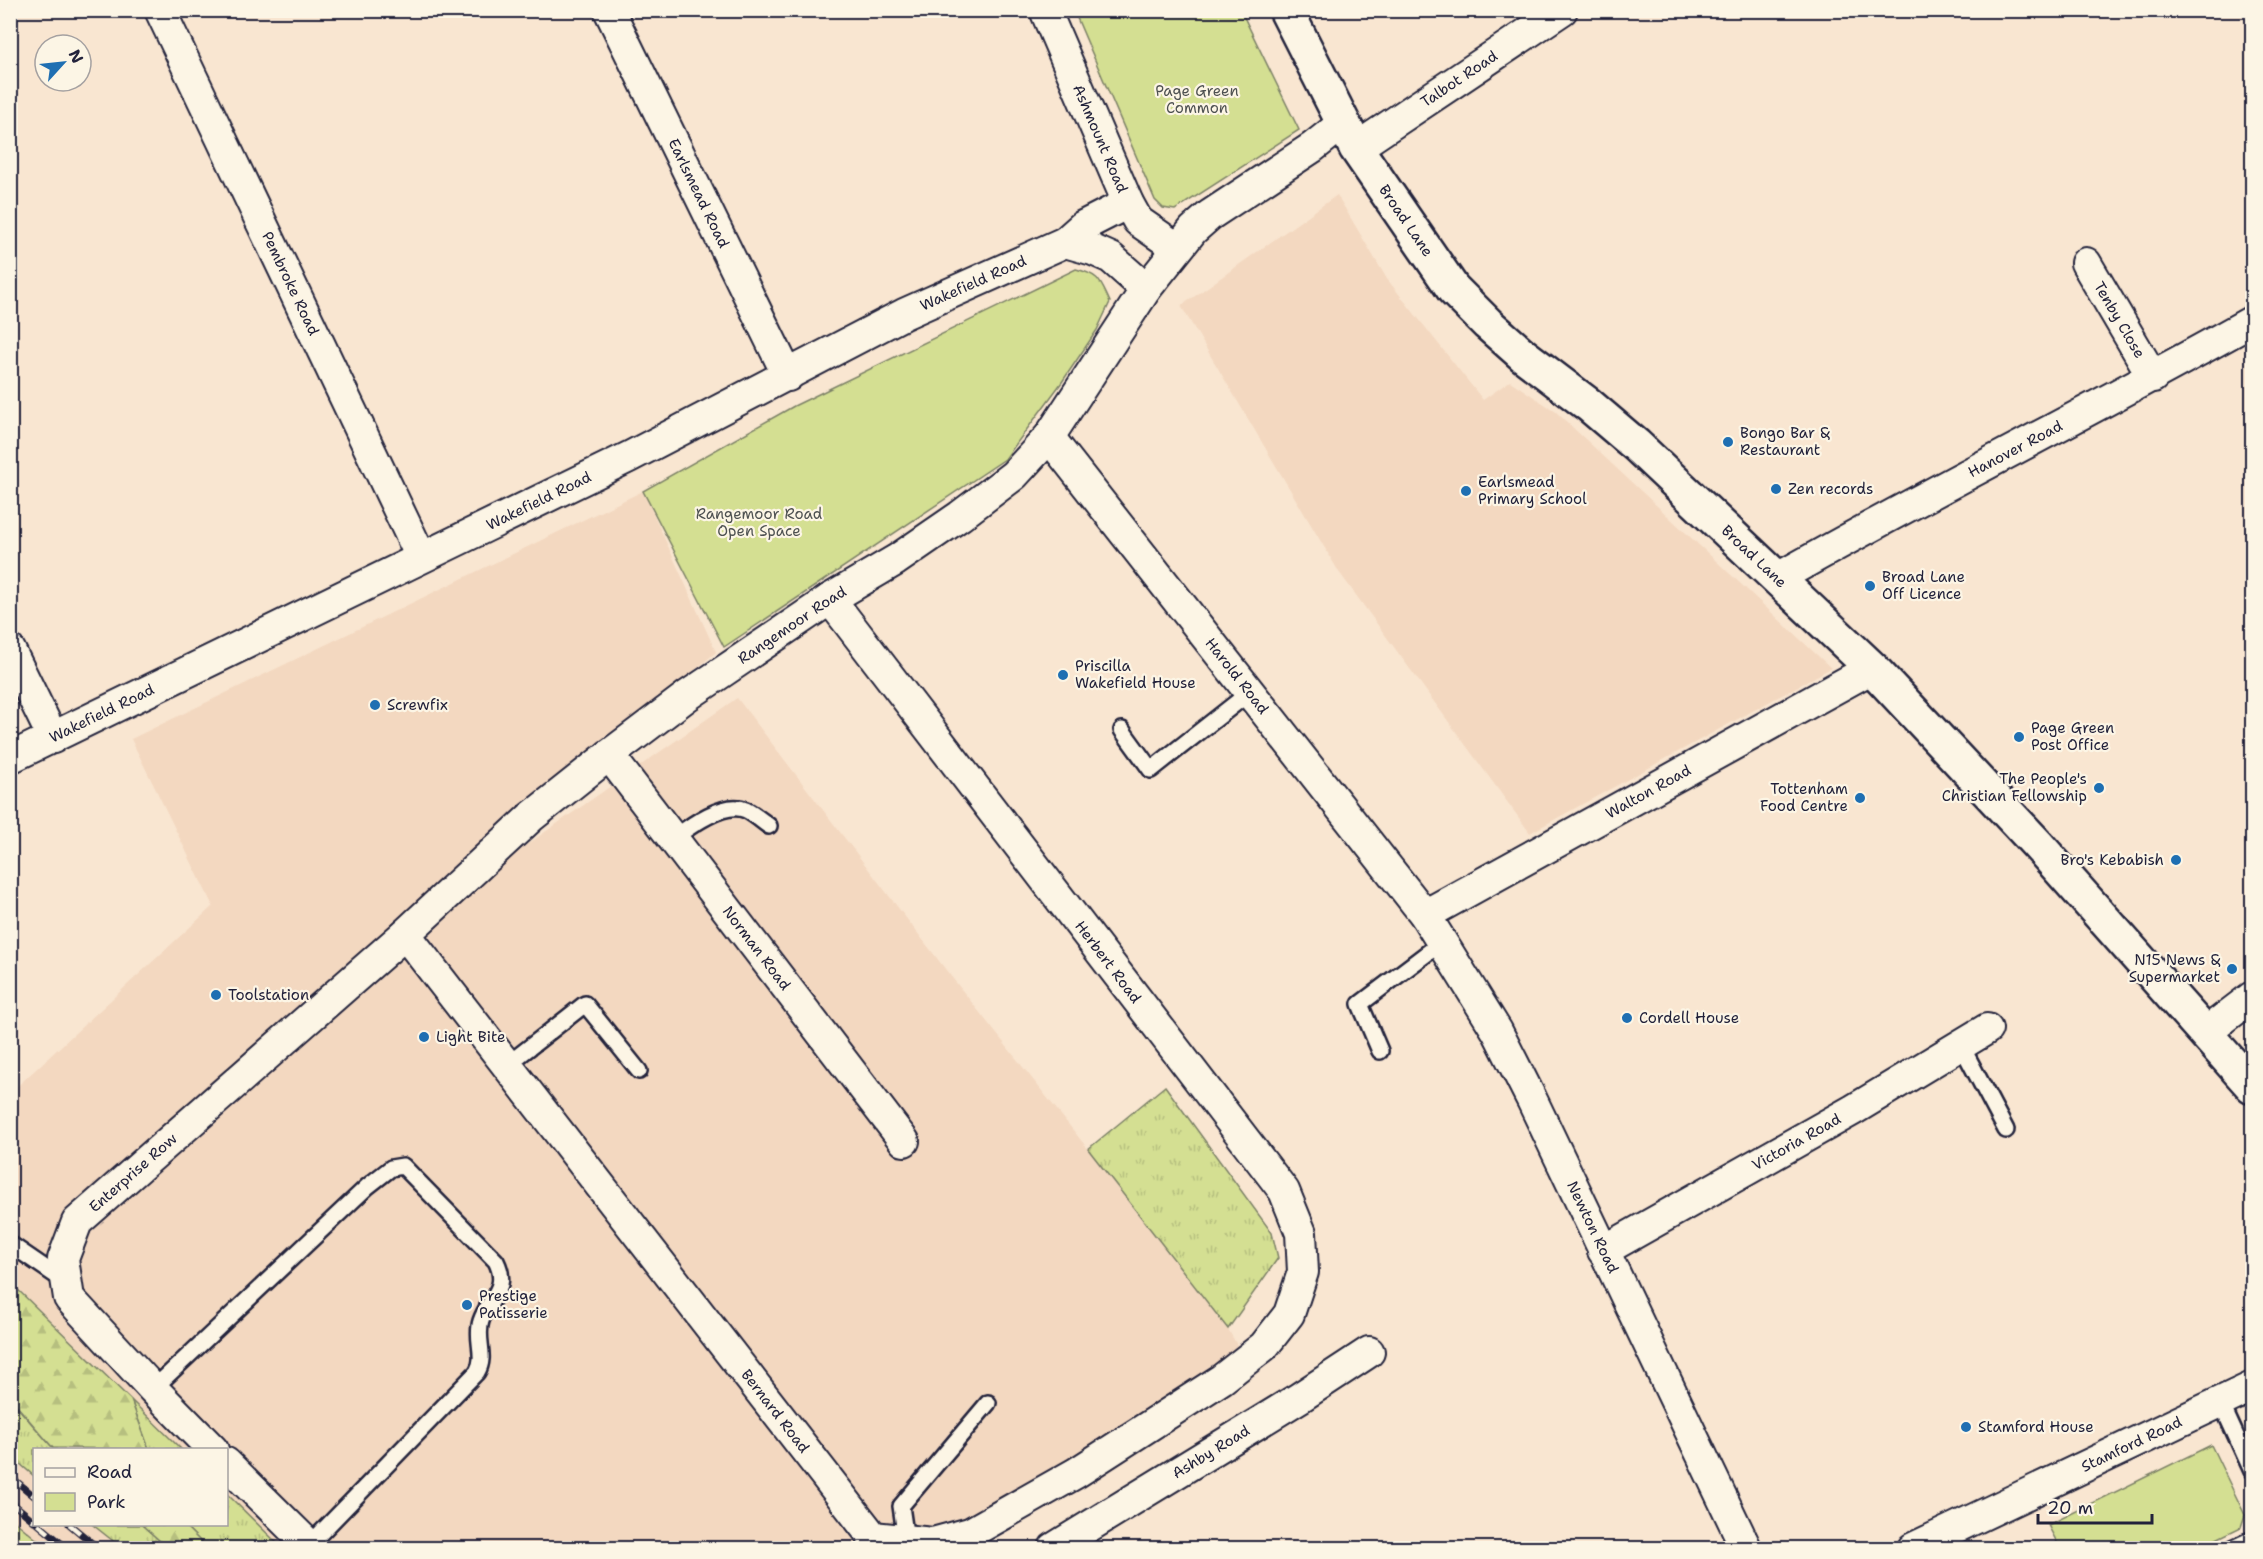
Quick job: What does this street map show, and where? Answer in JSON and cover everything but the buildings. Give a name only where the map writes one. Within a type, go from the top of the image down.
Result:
[{"type":"main road","name":"Broad Lane","points":[[1286,10],[1349,136],[1453,289],[1523,355],[1589,405],[1620,432],[1872,668],[2037,844],[2253,1086]]},
{"type":"street","name":"Pembroke Road","points":[[160,10],[421,557]]},
{"type":"street","name":"Earlsmead Road","points":[[609,10],[788,376]]},
{"type":"street","name":"Ashmount Road","points":[[1045,10],[1128,203],[1138,220],[1177,248]]},
{"type":"street","name":"Talbot Road","points":[[1349,136],[1562,10]]},
{"type":"street","points":[[1065,242],[1111,258],[1146,288],[1177,248],[1210,215],[1313,147],[1349,136]]},
{"type":"street","name":"Wakefield Road","points":[[10,758],[628,458],[904,314],[1065,242],[1083,226],[1128,203]]},
{"type":"street","name":"Tenby Close","points":[[2086,263],[2153,377]]},
{"type":"street","name":"Rangemoor Road","points":[[405,934],[531,817],[687,696],[830,599],[896,560],[960,516],[1014,474],[1049,437],[1146,288]]},
{"type":"street","name":"Hanover Road","points":[[1778,578],[1868,527],[2153,377],[2253,321]]},
{"type":"street","name":"Harold Road","points":[[1049,437],[1425,915]]},
{"type":"street","name":"Herbert Road","points":[[830,599],[1284,1191],[1300,1233],[1303,1272],[1289,1314],[1264,1346]]},
{"type":"street","points":[[10,650],[53,738]]},
{"type":"street","name":"Walton Road","points":[[1425,915],[1872,668]]},
{"type":"street","name":"Norman Road","points":[[609,755],[904,1141]]},
{"type":"street","name":"Newton Road","points":[[1425,915],[1497,1031],[1532,1100],[1746,1548]]},
{"type":"street","name":"Bernard Road","points":[[405,934],[873,1537],[933,1543],[970,1533],[1086,1466],[1222,1379],[1264,1346]]},
{"type":"street","name":"Enterprise Row","points":[[212,1448],[153,1389],[69,1298],[63,1259],[77,1222],[405,934]]},
{"type":"street","points":[[2205,1033],[2253,997]]},
{"type":"street","name":"Victoria Road","points":[[1603,1251],[1853,1110],[1987,1029]]},
{"type":"street","name":"Ashby Road","points":[[1054,1548],[1299,1398],[1369,1352]]},
{"type":"street","name":"Stamford Road","points":[[1913,1548],[1947,1541],[2253,1387]]},
{"type":"street","points":[[228,1464],[311,1547]]},
{"type":"lane","points":[[1122,730],[1151,770],[1250,693]]},
{"type":"lane","points":[[674,838],[695,822],[724,809],[744,808],[769,826]]},
{"type":"lane","points":[[1380,1051],[1360,1004],[1442,942]]},
{"type":"lane","points":[[507,1065],[585,1004],[639,1071]]},
{"type":"lane","points":[[1961,1045],[2006,1130]]},
{"type":"lane","points":[[153,1389],[368,1186],[391,1168],[403,1166],[496,1261],[500,1268],[501,1284],[487,1308],[479,1330],[482,1365],[311,1547]]},
{"type":"lane","points":[[10,1244],[67,1283]]},
{"type":"lane","points":[[2221,1402],[2253,1471]]},
{"type":"lane","points":[[906,1539],[901,1506],[988,1403]]},
{"type":"lane","points":[[2233,1548],[2253,1539]]},
{"type":"shaded area","name":"Earlsmead Primary School","points":[[1337,195],[1387,279],[1483,400],[1510,381],[1555,411],[1831,668],[1530,833],[1339,572],[1181,306]]},
{"type":"shaded area","points":[[643,491],[716,652],[319,990],[737,698],[946,970],[1228,1329],[1252,1372],[979,1548],[282,1548],[228,1495],[228,1448],[180,1448],[11,1282],[10,1093],[213,906],[131,739]]},
{"type":"shaded area","points":[[10,1456],[33,1475],[33,1526],[94,1526],[122,1548],[47,1548],[11,1518]]},
{"type":"green space","name":"Page Green Common","points":[[1074,11],[1241,11],[1299,130],[1175,210],[1163,208],[1155,200]]},
{"type":"green space","name":"Rangemoor Road Open Space","points":[[1076,269],[1095,277],[1110,302],[1097,330],[1005,459],[724,647],[643,491],[794,406]]},
{"type":"green space","points":[[1165,1086],[1272,1233],[1278,1258],[1228,1329],[1088,1149]]},
{"type":"green space","points":[[10,1282],[131,1400],[149,1448],[53,1448],[11,1399]]},
{"type":"green space","points":[[10,1399],[53,1448],[33,1448],[33,1475],[11,1456]]},
{"type":"green space","points":[[131,1400],[180,1448],[149,1448]]},
{"type":"green space","points":[[2211,1445],[2245,1515],[2241,1527],[2198,1548],[2060,1548],[2048,1525]]},
{"type":"green space","points":[[228,1495],[282,1548],[202,1548],[204,1545],[185,1526],[228,1526]]},
{"type":"green space","points":[[11,1518],[47,1548],[11,1548]]},
{"type":"green space","points":[[94,1526],[143,1526],[168,1548],[122,1548]]},
{"type":"green space","points":[[143,1526],[185,1526],[204,1545],[202,1548],[168,1548]]},
{"type":"railway","points":[[10,1476],[33,1495]]},
{"type":"railway","points":[[10,1501],[33,1520]]},
{"type":"railway","points":[[40,1526],[67,1548]]},
{"type":"railway","points":[[71,1526],[98,1548]]},
{"type":"place","name":"Bongo Bar & Restaurant","points":[[1728,442]]},
{"type":"place","name":"Zen records","points":[[1776,489]]},
{"type":"place","name":"Earlsmead Primary School","points":[[1466,491]]},
{"type":"place","name":"Broad Lane Off Licence","points":[[1870,586]]},
{"type":"place","name":"Priscilla Wakefield House","points":[[1063,675]]},
{"type":"place","name":"Screwfix","points":[[375,705]]},
{"type":"place","name":"Page Green Post Office","points":[[2019,737]]},
{"type":"place","name":"The People's Christian Fellowship","points":[[2099,788]]},
{"type":"place","name":"Tottenham Food Centre","points":[[1860,798]]},
{"type":"place","name":"Bro's Kebabish","points":[[2176,860]]},
{"type":"place","name":"N15 News & Supermarket","points":[[2232,969]]},
{"type":"place","name":"Toolstation","points":[[216,995]]},
{"type":"place","name":"Cordell House","points":[[1627,1018]]},
{"type":"place","name":"Light Bite","points":[[424,1037]]},
{"type":"place","name":"Prestige Patisserie","points":[[467,1305]]},
{"type":"place","name":"Stamford House","points":[[1966,1427]]}]
